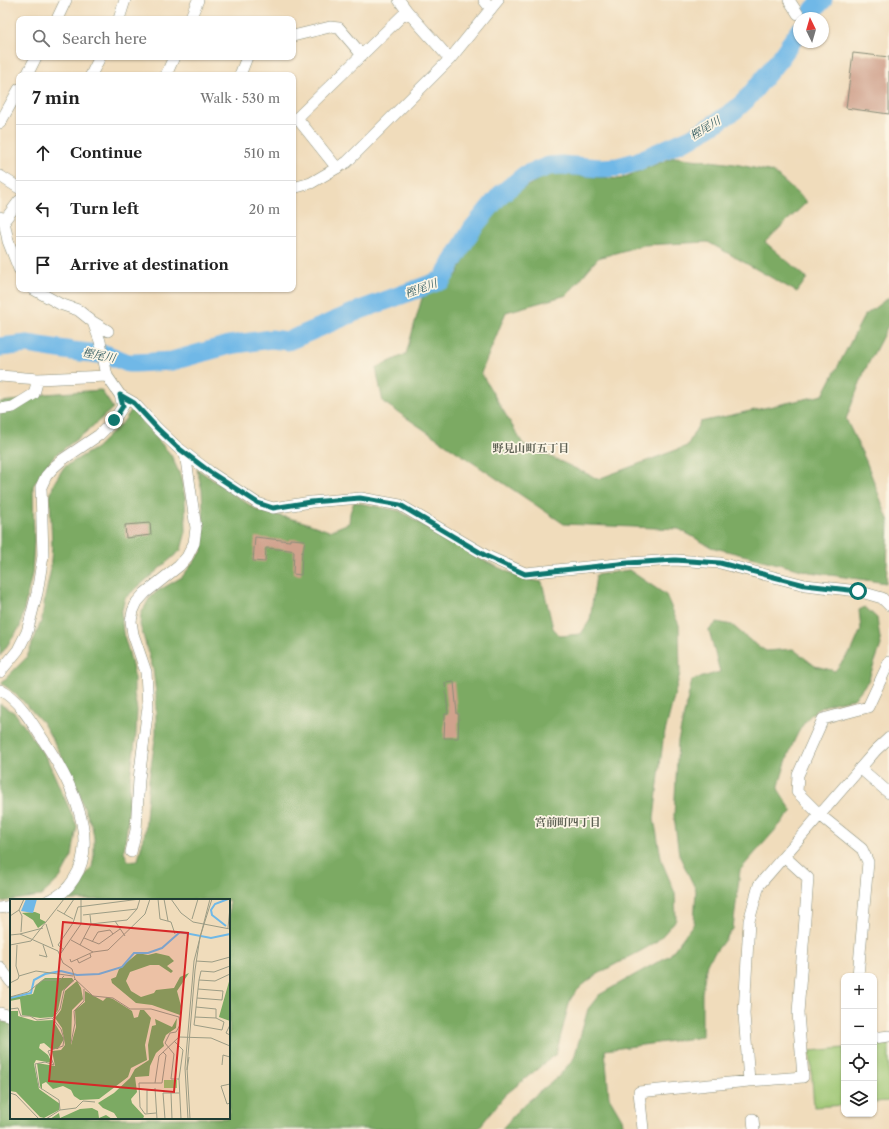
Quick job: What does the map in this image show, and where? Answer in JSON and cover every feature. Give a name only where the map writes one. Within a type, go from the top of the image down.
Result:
[{"type":"street","points":[[58,16],[66,0]]},
{"type":"street","points":[[120,16],[125,0]]},
{"type":"street","points":[[191,16],[198,0]]},
{"type":"street","points":[[399,0],[450,59]]},
{"type":"street","points":[[789,0],[797,12]]},
{"type":"street","points":[[296,187],[311,183],[347,162],[450,59],[491,3]]},
{"type":"street","points":[[296,118],[407,11]]},
{"type":"street","points":[[296,35],[330,27],[339,28],[362,55]]},
{"type":"street","points":[[28,72],[34,60]]},
{"type":"street","points":[[92,72],[98,60]]},
{"type":"street","points":[[167,72],[173,60]]},
{"type":"street","points":[[241,72],[246,60]]},
{"type":"street","points":[[0,123],[16,95]]},
{"type":"street","points":[[296,120],[337,168]]},
{"type":"street","points":[[0,176],[16,186]]},
{"type":"street","points":[[16,204],[2,219],[16,262]]},
{"type":"street","points":[[38,292],[60,304],[78,310],[92,322],[108,331]]},
{"type":"street","points":[[0,672],[18,650],[27,632],[36,599],[43,556],[41,487],[46,476],[62,460],[99,435],[114,420],[123,406],[120,395],[107,376],[100,341],[92,322]]},
{"type":"street","points":[[0,376],[38,379],[107,376]]},
{"type":"street","points":[[0,409],[13,407],[34,394],[38,379]]},
{"type":"street","points":[[120,395],[134,403],[157,428],[185,453],[210,472],[258,503],[273,508],[311,502],[360,498],[400,505],[486,556],[525,574],[628,563],[675,560],[720,563],[805,585],[858,591],[882,598],[889,605]]},
{"type":"street","points":[[132,852],[136,830],[138,779],[148,707],[146,672],[130,621],[133,611],[145,593],[179,566],[187,557],[194,543],[196,528],[185,453]]},
{"type":"street","points":[[858,973],[868,862],[862,849],[820,815],[797,792],[798,775],[823,719],[868,708],[889,662]]},
{"type":"street","points":[[0,690],[16,703],[34,725],[52,753],[77,803],[82,822],[84,852],[79,870],[67,889],[52,899]]},
{"type":"street","points":[[749,1081],[744,1014],[748,921],[759,885],[860,768],[889,738]]},
{"type":"street","points":[[860,768],[889,793]]},
{"type":"street","points":[[643,1129],[640,1092],[802,1077],[798,1013],[808,878],[784,857]]},
{"type":"street","points":[[0,908],[10,906]]},
{"type":"street","points":[[0,967],[10,981]]},
{"type":"street","points":[[0,1013],[10,1016]]},
{"type":"street","points":[[877,1038],[889,1036]]},
{"type":"green space","points":[[674,157],[735,164],[773,172],[807,202],[765,242],[807,278],[797,292],[708,242],[643,245],[598,258],[567,295],[506,312],[481,373],[523,444],[598,479],[687,446],[700,422],[823,395],[864,316],[889,297],[889,324],[865,370],[846,419],[866,461],[889,522],[886,583],[810,572],[711,547],[679,529],[564,524],[383,402],[376,368],[406,354],[422,298],[457,275],[479,229],[515,193],[550,173],[620,179]]},
{"type":"green space","points":[[101,390],[113,408],[86,432],[53,457],[33,486],[34,541],[32,574],[20,627],[0,656],[0,402],[22,400],[45,394]]},
{"type":"green space","points":[[132,409],[171,455],[180,475],[185,497],[186,531],[181,550],[125,598],[121,614],[123,632],[134,674],[134,694],[137,710],[124,852],[128,861],[138,860],[145,832],[149,779],[156,734],[156,694],[153,669],[140,625],[141,614],[149,599],[156,592],[182,577],[202,551],[204,529],[202,490],[197,469],[257,510],[304,522],[329,531],[349,523],[350,513],[354,502],[400,511],[482,560],[524,579],[542,582],[553,628],[560,636],[581,634],[590,620],[596,575],[629,570],[666,595],[679,625],[680,673],[663,740],[654,819],[662,862],[675,893],[676,920],[657,941],[647,948],[598,974],[577,990],[570,1000],[556,1054],[505,1095],[478,1129],[0,1129],[0,1020],[10,1024],[10,1119],[230,1119],[230,899],[69,899],[92,867],[94,838],[92,826],[82,803],[80,794],[59,751],[43,723],[21,699],[1,683],[27,657],[42,619],[50,574],[52,546],[50,497],[54,483],[64,467],[96,448],[124,421]]},
{"type":"green space","points":[[865,607],[877,618],[881,645],[868,681],[854,699],[832,703],[813,713],[806,720],[795,738],[778,789],[792,811],[740,870],[733,929],[707,963],[702,993],[702,1037],[605,1050],[609,1097],[622,1119],[624,1129],[502,1129],[520,1108],[559,1076],[574,1058],[588,1009],[599,995],[670,955],[694,923],[696,890],[679,855],[674,816],[678,741],[692,680],[720,672],[709,630],[717,622],[732,625],[752,642],[766,651],[793,649],[815,666],[835,671],[853,648],[861,629],[859,610]]},
{"type":"green space","points":[[0,704],[15,713],[47,759],[77,826],[72,856],[60,878],[41,896],[10,899],[10,901],[0,902]]},
{"type":"green space","points":[[889,1044],[889,1101],[877,1102],[877,1045]]},
{"type":"green space","points":[[841,1048],[841,1105],[814,1107],[810,1051]]},
{"type":"building","points":[[853,53],[889,57],[889,114],[846,108]]},
{"type":"building","points":[[150,523],[151,535],[126,538],[125,525]]},
{"type":"building","points":[[255,537],[290,541],[290,539],[305,540],[302,552],[301,575],[293,574],[294,551],[266,548],[265,562],[253,561]]},
{"type":"building","points":[[454,682],[457,714],[459,714],[458,738],[444,738],[445,714],[448,714],[445,683]]},
{"type":"waterway","name":"樫尾川","points":[[812,12],[823,0]]},
{"type":"waterway","name":"樫尾川","points":[[0,347],[27,344],[108,355],[128,363],[135,363],[172,361],[229,345],[271,339],[288,341],[360,310],[442,280],[472,229],[500,195],[525,175],[549,166],[561,165],[601,168],[618,167],[636,162],[691,138],[735,110],[746,100],[793,40]]},
{"type":"district","name":"野見山町五丁目","points":[[531,448]]},
{"type":"district","name":"宮前町四丁目","points":[[568,822]]},
{"type":"route","points":[[114,420],[123,406],[120,395],[134,403],[177,447],[210,472],[258,503],[273,508],[311,502],[360,498],[400,505],[486,556],[525,574],[628,563],[675,560],[720,563],[805,585],[858,591]]}]
